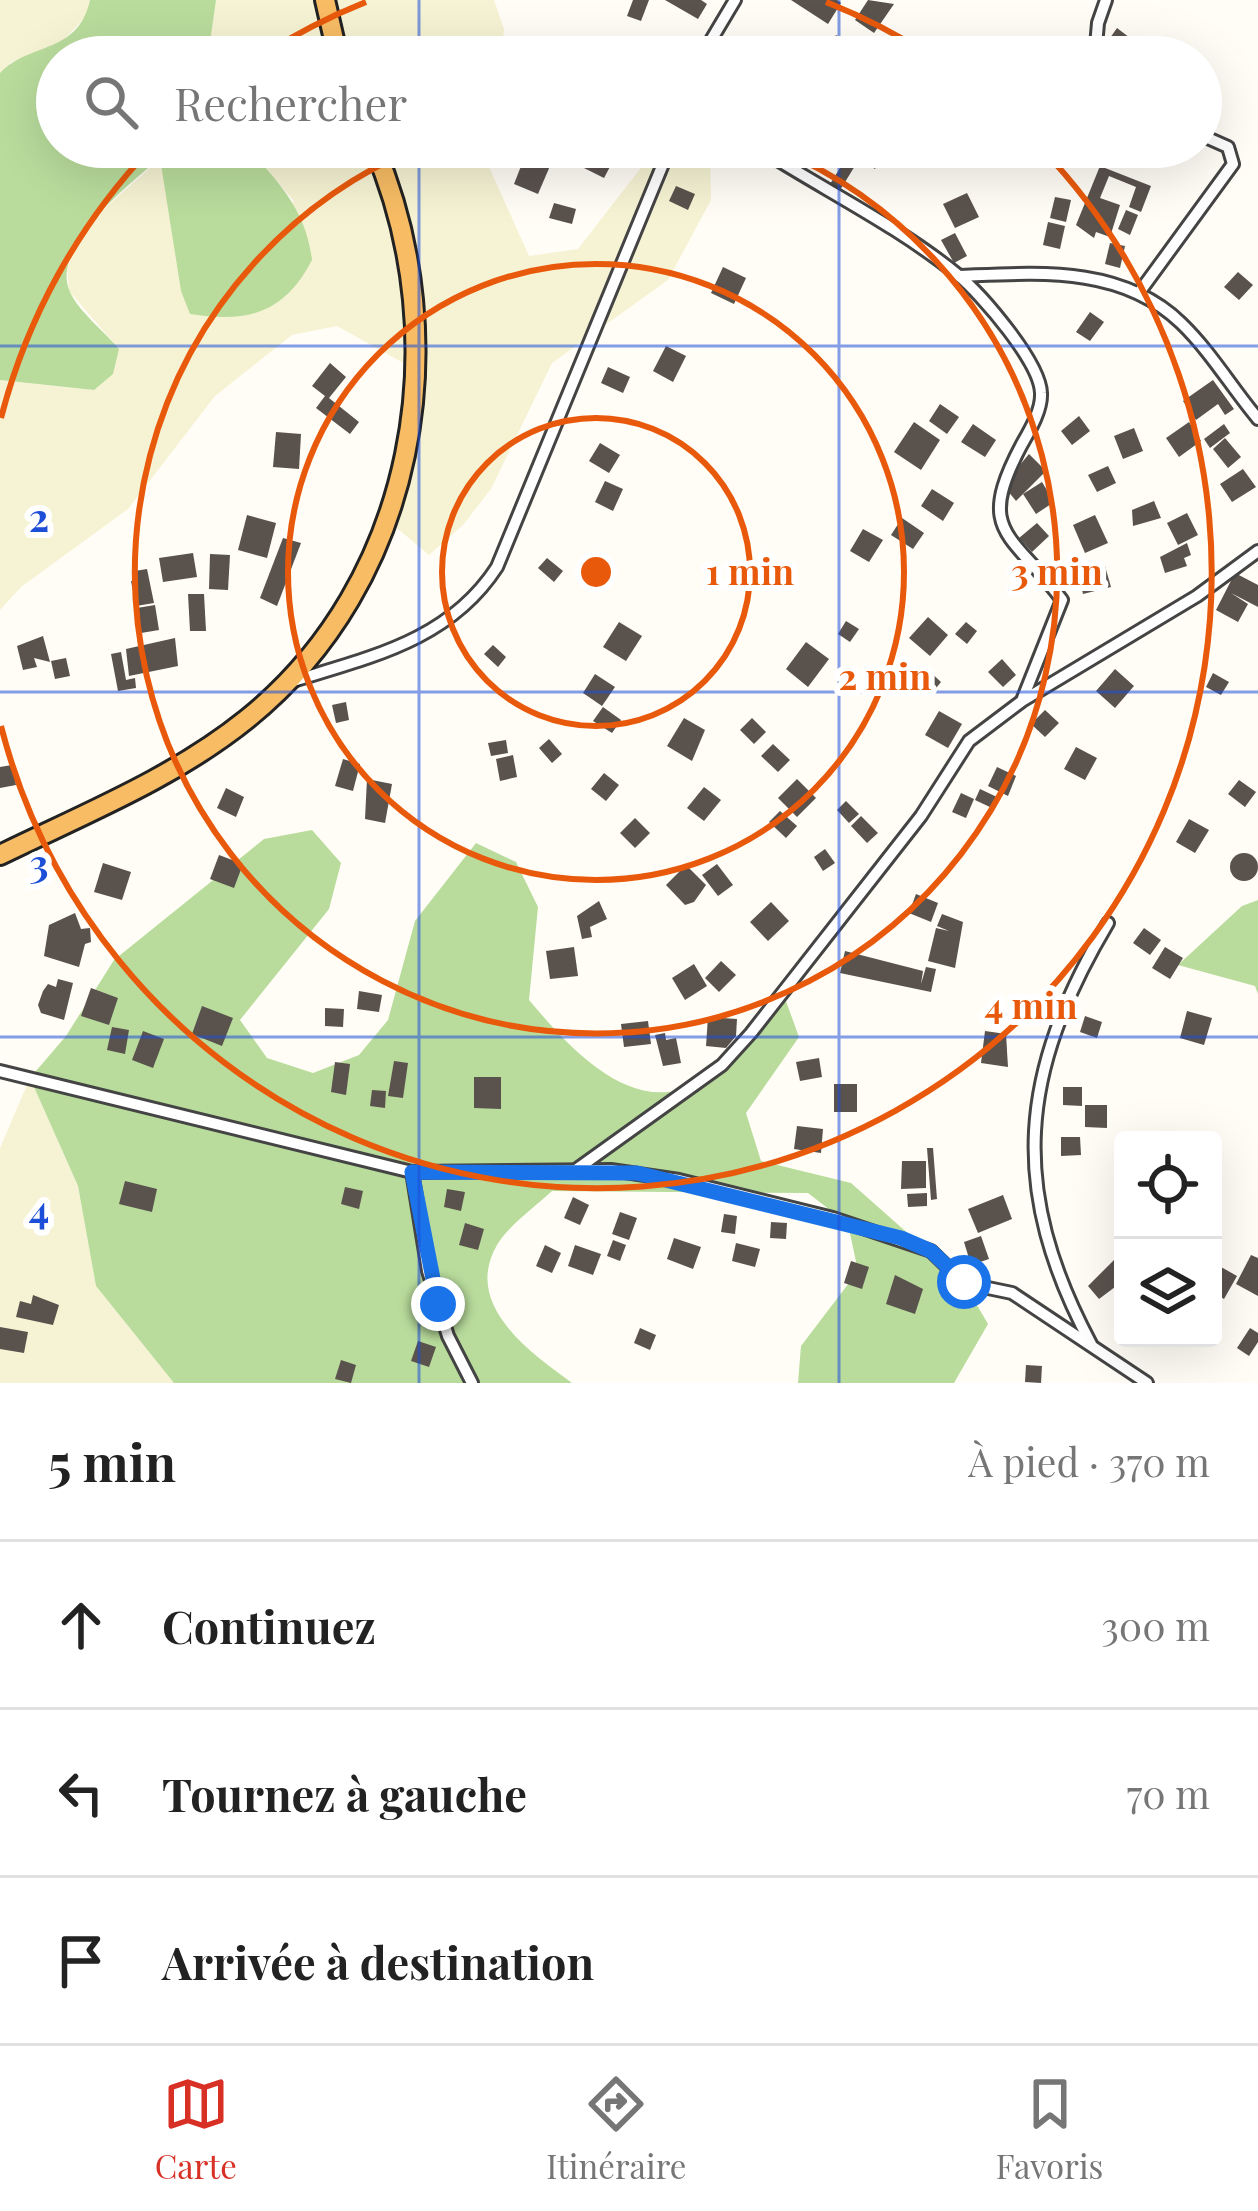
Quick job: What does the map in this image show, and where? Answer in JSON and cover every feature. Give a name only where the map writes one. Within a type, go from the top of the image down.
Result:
[{"type":"highway","points":[[325,0],[333,36]]},
{"type":"highway","points":[[0,854],[187,760],[247,720],[288,682],[371,561],[392,512],[408,449],[418,370],[416,300],[406,240],[381,168]]},
{"type":"street","points":[[714,36],[735,0]]},
{"type":"street","points":[[1096,36],[1106,0]]},
{"type":"street","points":[[1141,290],[1233,164],[1228,147],[1222,144]]},
{"type":"street","points":[[288,682],[403,646],[452,621],[476,599],[497,567],[661,168]]},
{"type":"street","points":[[790,168],[959,276],[1025,355],[1042,390],[1029,431],[998,490],[1002,522],[1016,548],[1062,600],[1022,701]]},
{"type":"street","points":[[959,276],[1070,276],[1141,290],[1184,326],[1258,419]]},
{"type":"street","points":[[577,1170],[722,1065],[920,816],[969,741],[1022,701],[1197,596],[1258,551]]},
{"type":"street","points":[[1093,1348],[1058,1274],[1033,1156],[1044,1061],[1067,992],[1108,923]]},
{"type":"street","points":[[0,1071],[412,1172],[577,1170],[679,1180],[901,1238],[931,1251],[964,1282],[1012,1293],[1147,1383]]},
{"type":"street","points":[[412,1172],[428,1271],[448,1336],[472,1383]]},
{"type":"street","points":[[1114,1363],[1114,1383]]},
{"type":"shaded area","points":[[0,0],[90,0],[87,15],[67,36],[36,36],[36,54],[11,62],[0,73]]},
{"type":"shaded area","points":[[216,0],[494,0],[504,29],[503,36],[211,36]]},
{"type":"shaded area","points":[[150,168],[163,168],[181,291],[294,201],[265,168],[489,168],[529,256],[578,249],[641,168],[710,168],[711,200],[668,280],[552,363],[491,489],[463,525],[429,555],[392,524],[418,371],[337,326],[292,335],[215,396],[128,509],[21,587],[0,610],[0,380],[94,390],[119,349],[69,291],[67,267],[86,225]]},
{"type":"shaded area","points":[[30,1078],[78,1186],[96,1286],[174,1383],[0,1383],[0,1148]]},
{"type":"green space","points":[[90,0],[216,0],[211,36],[68,36],[84,18]]},
{"type":"green space","points":[[36,51],[36,168],[149,168],[96,217],[71,255],[70,292],[119,349],[113,374],[94,390],[0,380],[0,73]]},
{"type":"green space","points":[[162,168],[265,168],[304,226],[312,260],[301,278],[262,311],[229,317],[190,314],[181,291]]},
{"type":"green space","points":[[312,830],[341,863],[329,909],[240,1020],[267,1058],[313,1073],[359,1055],[388,1020],[415,921],[476,843],[516,862],[538,907],[529,1000],[583,1056],[627,1085],[650,1092],[675,1091],[700,1081],[735,1052],[783,993],[799,1037],[746,1113],[761,1161],[851,1183],[964,1283],[988,1324],[954,1383],[798,1383],[801,1346],[858,1271],[848,1224],[808,1193],[552,1191],[497,1245],[488,1267],[488,1288],[506,1325],[521,1342],[572,1383],[174,1383],[96,1286],[78,1186],[30,1078],[66,1036],[114,960],[264,839]]},
{"type":"green space","points":[[1258,900],[1258,994],[1255,986],[1178,965],[1242,906]]},
{"type":"building","points":[[633,0],[649,0],[641,21],[627,16]]},
{"type":"building","points":[[665,0],[701,0],[707,4],[698,19]]},
{"type":"building","points":[[791,0],[837,0],[841,3],[828,24]]},
{"type":"building","points":[[868,0],[894,4],[874,33],[855,20]]},
{"type":"building","points":[[520,168],[549,168],[538,194],[514,184]]},
{"type":"building","points":[[584,168],[609,168],[604,178]]},
{"type":"building","points":[[840,168],[854,168],[837,195],[827,189]]},
{"type":"building","points":[[1099,168],[1151,186],[1141,212],[1129,207],[1136,187],[1109,176],[1100,198],[1120,205],[1110,237],[1096,232],[1094,238],[1076,225]]},
{"type":"building","points":[[676,186],[695,194],[688,210],[669,201]]},
{"type":"building","points":[[967,193],[979,217],[955,228],[943,204]]},
{"type":"building","points":[[1055,197],[1071,200],[1066,222],[1050,218]]},
{"type":"building","points":[[554,203],[576,209],[572,224],[549,218]]},
{"type":"building","points":[[1126,210],[1138,215],[1130,235],[1118,229]]},
{"type":"building","points":[[1048,222],[1065,226],[1060,249],[1043,245]]},
{"type":"building","points":[[955,233],[967,256],[954,263],[941,240]]},
{"type":"building","points":[[1110,243],[1125,246],[1120,268],[1105,264]]},
{"type":"building","points":[[723,267],[746,278],[734,304],[711,293]]},
{"type":"building","points":[[1238,272],[1253,285],[1239,300],[1224,287]]},
{"type":"building","points":[[1090,312],[1104,322],[1090,341],[1076,332]]},
{"type":"building","points":[[666,346],[686,356],[673,382],[653,371]]},
{"type":"building","points":[[330,363],[346,377],[329,398],[359,422],[350,434],[316,408],[325,396],[312,386]]},
{"type":"building","points":[[608,367],[630,377],[623,393],[601,383]]},
{"type":"building","points":[[1213,380],[1234,409],[1225,415],[1218,404],[1196,420],[1183,401]]},
{"type":"building","points":[[940,404],[959,417],[947,434],[929,421]]},
{"type":"building","points":[[1079,416],[1090,431],[1072,445],[1061,431]]},
{"type":"building","points":[[914,422],[940,440],[921,470],[894,452]]},
{"type":"building","points":[[1189,422],[1201,441],[1179,457],[1166,438]]},
{"type":"building","points":[[973,424],[996,440],[985,457],[961,442]]},
{"type":"building","points":[[1224,424],[1230,433],[1210,448],[1204,439]]},
{"type":"building","points":[[1134,428],[1143,451],[1123,459],[1114,436]]},
{"type":"building","points":[[276,432],[301,434],[299,469],[273,467]]},
{"type":"building","points":[[1225,438],[1241,457],[1228,468],[1213,449]]},
{"type":"building","points":[[600,443],[620,455],[609,473],[589,461]]},
{"type":"building","points":[[1029,454],[1046,471],[1016,501],[1003,485]]},
{"type":"building","points":[[1108,466],[1116,483],[1097,492],[1088,475]]},
{"type":"building","points":[[1243,469],[1256,487],[1232,502],[1220,484]]},
{"type":"building","points":[[605,481],[623,489],[613,511],[595,502]]},
{"type":"building","points":[[1042,482],[1054,502],[1036,514],[1023,494]]},
{"type":"building","points":[[932,489],[954,503],[943,521],[921,506]]},
{"type":"building","points":[[1154,501],[1161,518],[1133,526],[1132,510]]},
{"type":"building","points":[[1187,513],[1198,535],[1178,545],[1167,523]]},
{"type":"building","points":[[247,515],[276,523],[267,558],[238,550]]},
{"type":"building","points":[[1095,515],[1108,543],[1085,553],[1073,525]]},
{"type":"building","points":[[902,518],[924,533],[913,549],[891,535]]},
{"type":"building","points":[[1037,523],[1049,536],[1032,552],[1019,538]]},
{"type":"building","points":[[863,529],[883,540],[869,562],[850,551]]},
{"type":"building","points":[[283,538],[301,543],[277,606],[260,598]]},
{"type":"building","points":[[1187,543],[1191,555],[1184,558],[1187,566],[1165,573],[1160,557]]},
{"type":"building","points":[[193,553],[197,577],[163,582],[159,558]]},
{"type":"building","points":[[210,554],[230,555],[228,590],[209,589]]},
{"type":"building","points":[[547,558],[563,571],[554,582],[538,568]]},
{"type":"building","points":[[1105,566],[1111,587],[1083,594],[1078,573]]},
{"type":"building","points":[[147,569],[154,603],[136,606],[131,581],[137,581],[135,571]]},
{"type":"building","points":[[1235,573],[1258,585],[1258,607],[1231,593],[1248,604],[1238,622],[1216,610]]},
{"type":"building","points":[[188,594],[204,594],[206,631],[190,631]]},
{"type":"building","points":[[155,605],[159,630],[141,633],[137,608]]},
{"type":"building","points":[[928,617],[948,635],[930,656],[909,638]]},
{"type":"building","points":[[846,621],[859,629],[850,642],[838,634]]},
{"type":"building","points":[[619,622],[642,636],[626,661],[603,647]]},
{"type":"building","points":[[966,622],[977,631],[967,644],[955,634]]},
{"type":"building","points":[[43,636],[50,662],[34,658],[37,667],[23,670],[17,646]]},
{"type":"building","points":[[175,638],[178,666],[129,676],[126,649]]},
{"type":"building","points":[[806,642],[829,659],[808,687],[786,669]]},
{"type":"building","points":[[493,645],[506,657],[498,667],[484,654]]},
{"type":"building","points":[[121,652],[126,680],[135,678],[136,688],[118,691],[111,654]]},
{"type":"building","points":[[66,658],[70,676],[55,679],[51,661]]},
{"type":"building","points":[[1002,659],[1016,675],[1003,687],[988,672]]},
{"type":"building","points":[[927,669],[941,682],[932,693],[918,680]]},
{"type":"building","points":[[1115,669],[1134,686],[1115,708],[1096,691]]},
{"type":"building","points":[[1213,673],[1229,682],[1221,695],[1206,687]]},
{"type":"building","points":[[595,674],[615,687],[602,706],[583,693]]},
{"type":"building","points":[[346,702],[349,720],[336,723],[332,705]]},
{"type":"building","points":[[603,707],[621,720],[612,733],[593,721]]},
{"type":"building","points":[[1045,710],[1059,723],[1045,737],[1031,724]]},
{"type":"building","points":[[939,711],[962,724],[948,748],[925,735]]},
{"type":"building","points":[[684,718],[705,730],[692,761],[667,746]]},
{"type":"building","points":[[752,718],[766,732],[754,744],[740,730]]},
{"type":"building","points":[[549,739],[562,754],[552,763],[539,748]]},
{"type":"building","points":[[506,740],[508,753],[491,756],[488,743]]},
{"type":"building","points":[[773,744],[790,760],[778,772],[761,756]]},
{"type":"building","points":[[1076,747],[1097,758],[1085,780],[1064,769]]},
{"type":"building","points":[[513,755],[517,777],[500,781],[496,759]]},
{"type":"building","points":[[343,759],[360,764],[353,791],[335,786]]},
{"type":"building","points":[[12,765],[16,785],[0,788],[0,767]]},
{"type":"building","points":[[997,767],[1016,776],[1008,796],[988,786]]},
{"type":"building","points":[[604,773],[619,785],[606,801],[591,789]]},
{"type":"building","points":[[367,779],[392,784],[385,823],[365,819]]},
{"type":"building","points":[[797,779],[816,798],[797,817],[778,798]]},
{"type":"building","points":[[1239,780],[1256,792],[1245,807],[1228,794]]},
{"type":"building","points":[[704,787],[721,800],[704,821],[687,808]]},
{"type":"building","points":[[226,788],[244,797],[236,817],[217,808]]},
{"type":"building","points":[[980,789],[997,797],[992,808],[975,800]]},
{"type":"building","points":[[961,793],[974,799],[966,818],[952,812]]},
{"type":"building","points":[[846,801],[859,814],[849,823],[837,810]]},
{"type":"building","points":[[780,811],[797,826],[786,838],[769,822]]},
{"type":"building","points":[[861,816],[878,833],[867,843],[851,826]]},
{"type":"building","points":[[635,818],[650,833],[635,848],[620,833]]},
{"type":"building","points":[[1189,819],[1209,830],[1195,853],[1176,842]]},
{"type":"building","points":[[825,849],[835,863],[823,871],[814,857]]},
{"type":"building","points":[[1244,853],[1254,857],[1258,867],[1254,877],[1244,881],[1234,877],[1230,867],[1234,857]]},
{"type":"building","points":[[219,855],[243,864],[234,888],[210,879]]},
{"type":"building","points":[[103,863],[131,872],[122,900],[94,892]]},
{"type":"building","points":[[717,864],[733,885],[718,896],[702,875]]},
{"type":"building","points":[[686,865],[706,885],[694,902],[685,905],[666,885]]},
{"type":"building","points":[[916,894],[938,903],[931,922],[909,913]]},
{"type":"building","points":[[599,901],[607,919],[590,927],[592,937],[582,939],[577,916]]},
{"type":"building","points":[[771,902],[789,921],[768,941],[750,922]]},
{"type":"building","points":[[75,913],[81,929],[90,928],[91,942],[85,944],[79,967],[44,956],[49,925]]},
{"type":"building","points":[[942,914],[963,922],[955,968],[928,961],[936,928],[949,931],[937,926]]},
{"type":"building","points":[[1144,928],[1161,940],[1150,955],[1133,943]]},
{"type":"building","points":[[574,947],[578,976],[550,979],[546,951]]},
{"type":"building","points":[[1165,947],[1183,958],[1170,979],[1152,968]]},
{"type":"building","points":[[845,951],[923,971],[921,984],[926,967],[936,969],[931,992],[840,973]]},
{"type":"building","points":[[721,961],[736,975],[719,992],[705,978]]},
{"type":"building","points":[[694,964],[707,986],[685,1000],[672,978]]},
{"type":"building","points":[[58,979],[73,983],[64,1020],[41,1013],[38,1005],[48,984],[56,987]]},
{"type":"building","points":[[91,988],[118,998],[109,1025],[81,1016]]},
{"type":"building","points":[[359,991],[382,995],[379,1012],[357,1009]]},
{"type":"building","points":[[202,1006],[233,1018],[222,1046],[192,1034]]},
{"type":"building","points":[[325,1008],[344,1009],[343,1027],[325,1026]]},
{"type":"building","points":[[1187,1011],[1212,1018],[1204,1045],[1180,1038]]},
{"type":"building","points":[[1085,1016],[1102,1022],[1097,1038],[1080,1032]]},
{"type":"building","points":[[708,1017],[737,1019],[736,1036],[726,1048],[706,1046]]},
{"type":"building","points":[[648,1021],[651,1044],[624,1047],[621,1024]]},
{"type":"building","points":[[112,1027],[129,1030],[125,1054],[107,1050]]},
{"type":"building","points":[[143,1031],[164,1039],[153,1068],[132,1060]]},
{"type":"building","points":[[985,1031],[1006,1034],[1008,1067],[981,1063]]},
{"type":"building","points":[[665,1033],[666,1040],[676,1038],[681,1063],[663,1066],[655,1035]]},
{"type":"building","points":[[819,1058],[822,1077],[800,1081],[796,1062]]},
{"type":"building","points":[[394,1061],[408,1063],[403,1098],[388,1096]]},
{"type":"building","points":[[335,1062],[350,1064],[346,1095],[331,1092]]},
{"type":"building","points":[[474,1077],[501,1077],[501,1109],[474,1108]]},
{"type":"building","points":[[834,1084],[857,1084],[857,1112],[834,1112]]},
{"type":"building","points":[[1063,1087],[1082,1087],[1082,1106],[1063,1105]]},
{"type":"building","points":[[372,1090],[386,1091],[385,1108],[370,1106]]},
{"type":"building","points":[[1085,1105],[1107,1105],[1107,1128],[1085,1127]]},
{"type":"building","points":[[797,1126],[823,1129],[821,1153],[794,1149]]},
{"type":"building","points":[[1061,1137],[1080,1137],[1081,1155],[1061,1156]]},
{"type":"building","points":[[927,1148],[933,1148],[937,1199],[931,1200]]},
{"type":"building","points":[[902,1161],[926,1161],[926,1188],[901,1189]]},
{"type":"building","points":[[125,1181],[157,1189],[152,1212],[119,1204]]},
{"type":"building","points":[[345,1187],[363,1191],[359,1209],[341,1204]]},
{"type":"building","points":[[447,1189],[465,1192],[461,1211],[444,1207]]},
{"type":"building","points":[[927,1193],[927,1206],[908,1207],[907,1194]]},
{"type":"building","points":[[1003,1195],[1012,1219],[978,1233],[968,1209]]},
{"type":"building","points":[[573,1197],[589,1205],[580,1225],[564,1218]]},
{"type":"building","points":[[620,1212],[637,1218],[629,1240],[612,1234]]},
{"type":"building","points":[[724,1214],[737,1216],[735,1234],[721,1232]]},
{"type":"building","points":[[771,1222],[787,1223],[786,1239],[770,1238]]},
{"type":"building","points":[[465,1223],[484,1229],[478,1250],[459,1245]]},
{"type":"building","points":[[981,1236],[989,1259],[971,1265],[964,1242]]},
{"type":"building","points":[[674,1238],[701,1247],[693,1269],[667,1259]]},
{"type":"building","points":[[613,1240],[626,1245],[620,1261],[607,1256]]},
{"type":"building","points":[[736,1243],[760,1249],[755,1267],[732,1261]]},
{"type":"building","points":[[545,1245],[561,1253],[552,1273],[536,1266]]},
{"type":"building","points":[[575,1245],[601,1254],[593,1275],[568,1266]]},
{"type":"building","points":[[1251,1255],[1258,1258],[1258,1296],[1236,1284]]},
{"type":"building","points":[[1114,1260],[1114,1288],[1099,1299],[1088,1286]]},
{"type":"building","points":[[851,1261],[869,1267],[862,1289],[844,1283]]},
{"type":"building","points":[[1222,1268],[1237,1276],[1222,1298]]},
{"type":"building","points":[[895,1275],[923,1289],[915,1314],[886,1304]]},
{"type":"building","points":[[33,1295],[59,1305],[53,1325],[16,1317],[20,1301],[31,1304]]},
{"type":"building","points":[[0,1327],[28,1332],[24,1353],[0,1349]]},
{"type":"building","points":[[640,1328],[656,1335],[650,1350],[634,1343]]},
{"type":"building","points":[[1250,1328],[1258,1333],[1258,1342],[1249,1356],[1237,1348]]},
{"type":"building","points":[[418,1341],[436,1347],[429,1367],[411,1361]]},
{"type":"building","points":[[341,1360],[356,1365],[351,1383],[335,1379]]},
{"type":"building","points":[[1026,1365],[1042,1366],[1041,1383],[1025,1382]]},
{"type":"route","points":[[438,1304],[412,1172],[611,1170],[679,1180],[901,1238],[931,1251],[964,1282]]}]
